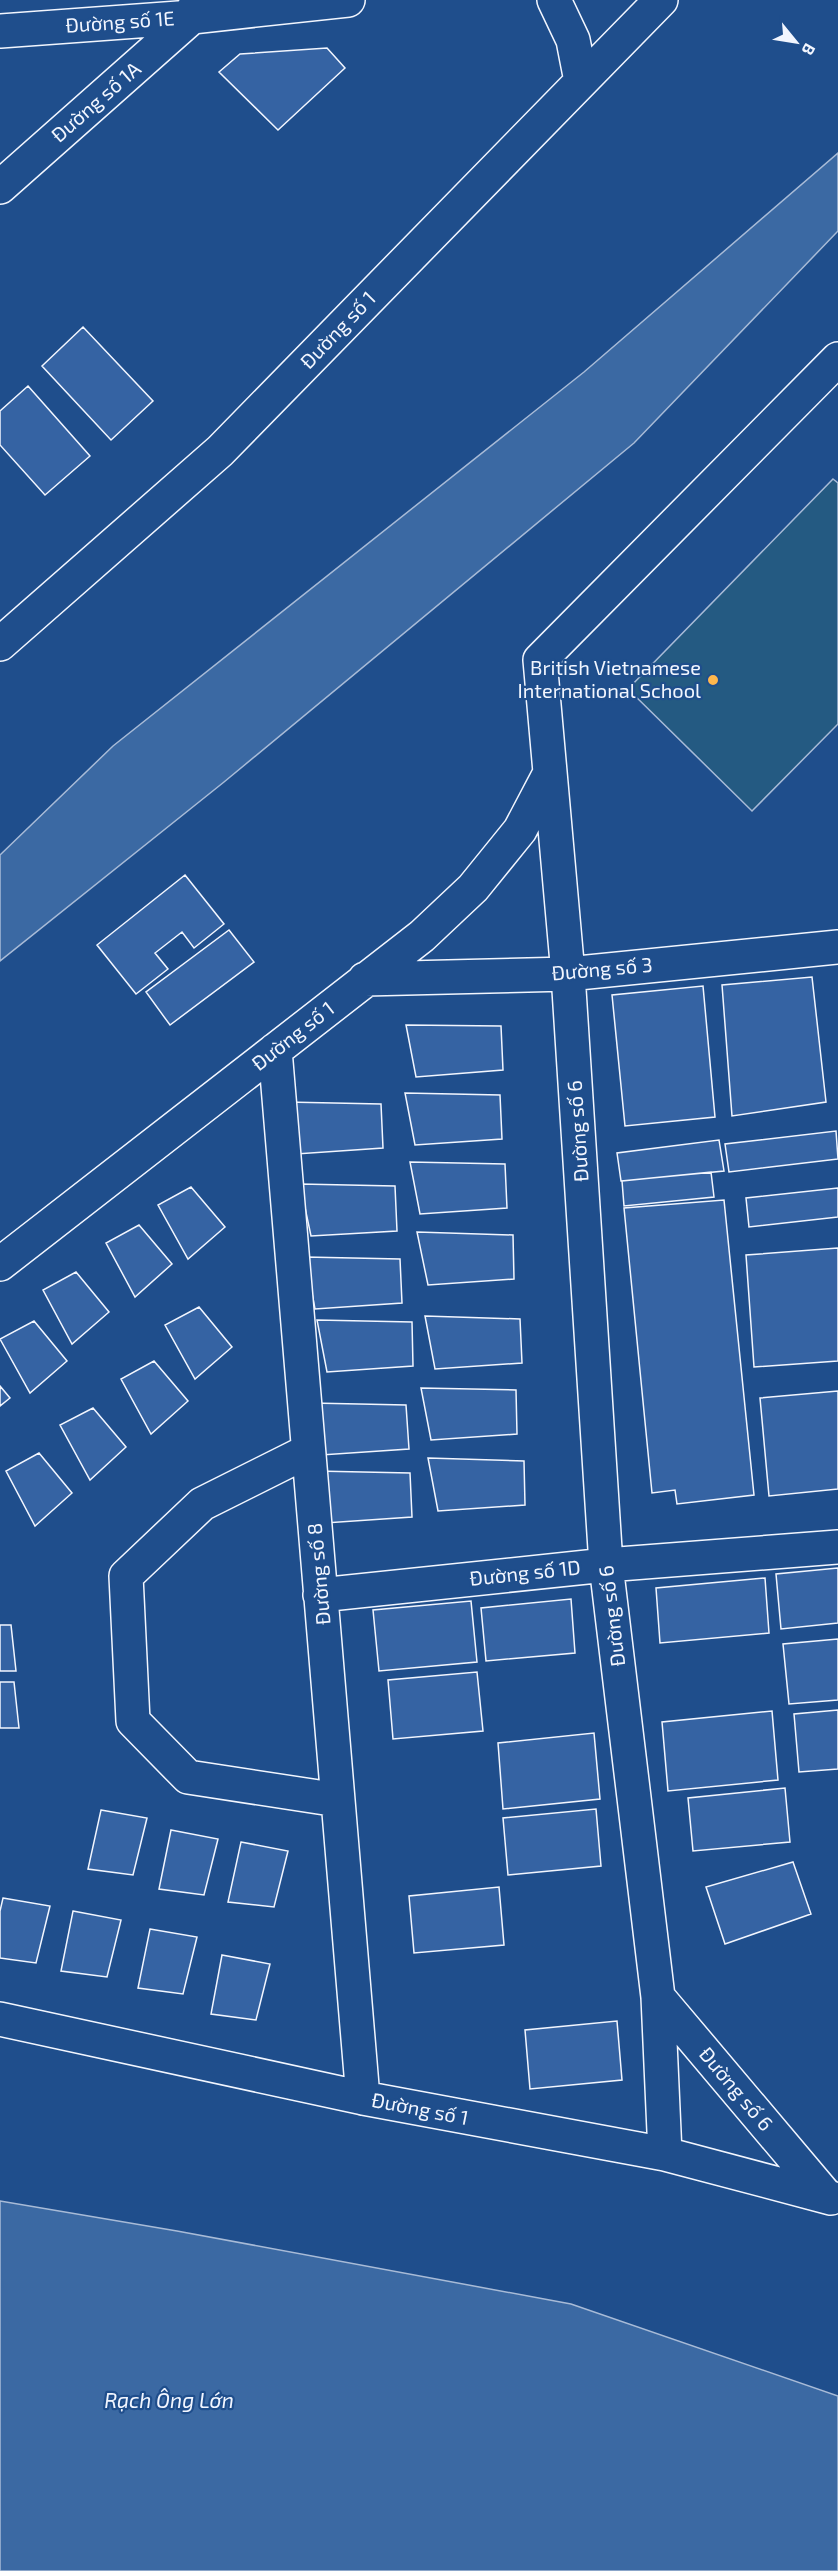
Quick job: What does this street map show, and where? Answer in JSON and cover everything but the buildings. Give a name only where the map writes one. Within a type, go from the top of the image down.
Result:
[{"type":"street","name":"Đường số 1E","points":[[0,31],[191,9],[348,0]]},
{"type":"street","points":[[554,0],[573,40],[581,81]]},
{"type":"street","name":"Đường số 1","points":[[0,644],[220,451],[661,0]]},
{"type":"street","name":"Đường số 1A","points":[[0,187],[191,9]]},
{"type":"street","points":[[568,974],[540,660],[838,359]]},
{"type":"street","name":"Đường số 1","points":[[0,1264],[422,936],[473,888],[520,830],[550,773]]},
{"type":"street","name":"Đường số 3","points":[[365,980],[568,974],[838,947]]},
{"type":"street","name":"Đường số 6","points":[[568,974],[606,1565],[658,1997],[832,2199]]},
{"type":"street","name":"Đường số 8","points":[[275,1050],[363,2098]]},
{"type":"street","points":[[308,1451],[202,1504],[126,1576],[133,1721],[188,1777],[338,1800]]},
{"type":"street","name":"Đường số 1D","points":[[320,1595],[606,1565],[838,1547]]},
{"type":"street","points":[[658,1997],[665,2154]]},
{"type":"street","name":"Đường số 1","points":[[0,2019],[363,2098],[665,2154],[832,2199]]},
{"type":"shaded area","points":[[833,479],[838,483],[838,724],[752,811],[628,689]]},
{"type":"water","points":[[838,153],[838,231],[634,443],[224,782],[0,961],[0,855],[113,746],[584,372]]},
{"type":"water","name":"Rạch Ông Lớn","points":[[0,2201],[177,2231],[571,2304],[838,2396],[838,2571],[0,2571]]},
{"type":"place","name":"British Vietnamese International School","points":[[713,680]]}]
